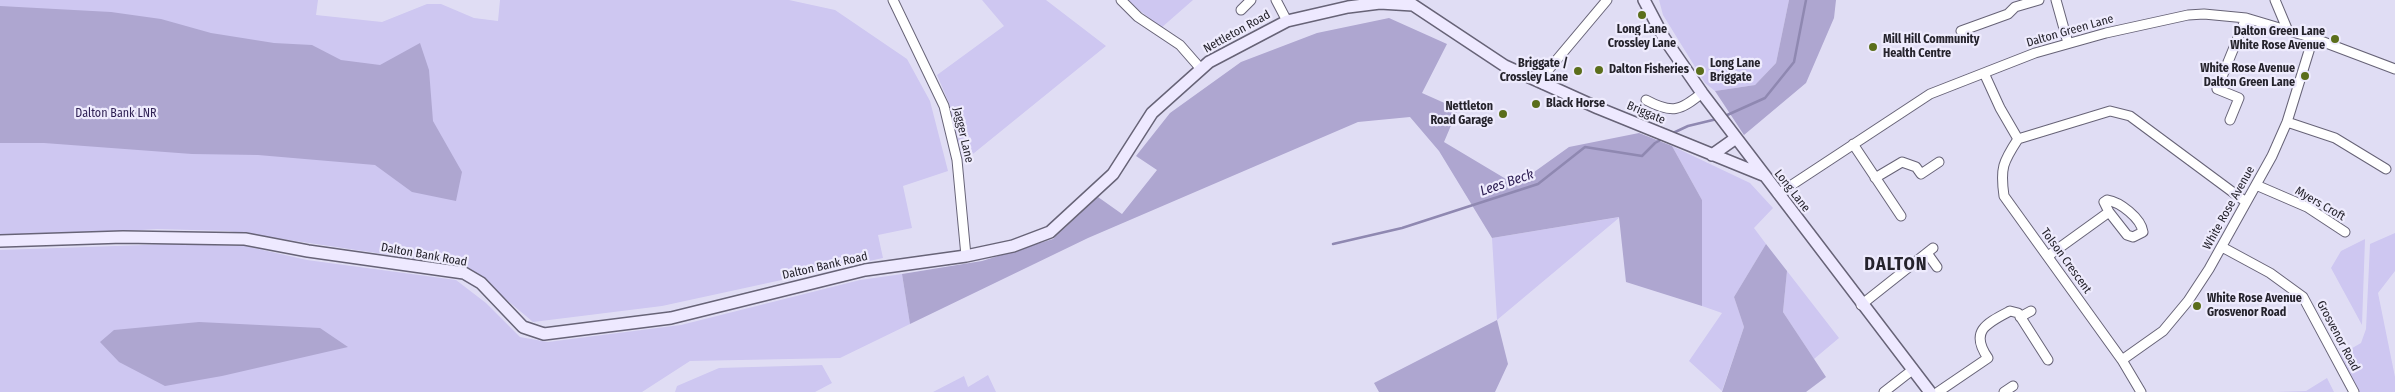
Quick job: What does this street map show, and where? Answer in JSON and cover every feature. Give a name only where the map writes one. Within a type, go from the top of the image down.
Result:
[{"type":"street","name":"Jagger Lane","points":[[893,0],[944,106],[957,160],[966,256]]},
{"type":"street","points":[[1121,0],[1138,17],[1180,45],[1201,69]]},
{"type":"street","points":[[1240,10],[1251,0]]},
{"type":"street","points":[[1276,0],[1287,21]]},
{"type":"street","points":[[1543,84],[1549,69],[1607,0]]},
{"type":"street","name":"Long Lane","points":[[1644,0],[1664,38],[1712,107],[1861,305],[1930,392]]},
{"type":"street","points":[[1961,31],[2008,14],[2015,8],[2039,0]]},
{"type":"street","points":[[2056,0],[2068,43]]},
{"type":"street","points":[[2275,0],[2288,31]]},
{"type":"street","name":"Nettleton Road","points":[[966,256],[1013,246],[1050,232],[1113,174],[1152,113],[1201,69],[1209,62],[1287,21],[1348,6],[1415,2],[1505,66],[1543,84]]},
{"type":"street","name":"Dalton Green Lane","points":[[1778,194],[1930,94],[2035,53],[2068,43],[2188,16],[2204,14],[2246,18],[2313,38],[2395,69]]},
{"type":"street","points":[[2230,120],[2239,98],[2217,89],[2246,18]]},
{"type":"street","name":"White Rose Avenue","points":[[2122,360],[2163,331],[2188,301],[2222,246],[2272,156],[2287,122],[2313,38]]},
{"type":"street","points":[[1984,73],[2000,108],[2018,139],[2110,111],[2130,116],[2246,202]]},
{"type":"street","name":"Briggate","points":[[1543,84],[1712,156],[1763,175]]},
{"type":"street","points":[[1646,100],[1661,108],[1673,110],[1686,105],[1702,93]]},
{"type":"street","points":[[2287,122],[2335,138],[2386,170]]},
{"type":"street","points":[[1712,156],[1733,134]]},
{"type":"street","name":"Tolson Crescent","points":[[2018,139],[2006,158],[2001,176],[2004,196],[2122,360],[2141,392]]},
{"type":"street","points":[[1853,144],[1901,216]]},
{"type":"street","points":[[1875,178],[1902,162],[1916,167],[1921,174],[1939,162]]},
{"type":"street","name":"Myers Croft","points":[[2256,185],[2307,207],[2345,232]]},
{"type":"street","points":[[2107,200],[2114,201],[2140,222],[2143,232],[2133,237],[2127,235],[2109,212],[2104,202],[2107,200]]},
{"type":"street","points":[[2048,256],[2109,212]]},
{"type":"street","name":"Dalton Bank Road","points":[[0,241],[123,237],[245,239],[308,251],[464,273],[481,283],[523,327],[544,334],[671,318],[865,270],[966,256]]},
{"type":"street","name":"Grosvenor Road","points":[[2222,246],[2270,273],[2303,298],[2354,392]]},
{"type":"street","points":[[1861,305],[1930,251],[1938,267]]},
{"type":"street","points":[[1938,392],[1988,358],[1980,346],[1979,336],[1985,326],[2010,311],[2018,313],[2048,360]]},
{"type":"street","points":[[2020,318],[2031,311]]},
{"type":"street","points":[[1884,392],[1912,371]]},
{"type":"street","points":[[2004,392],[2013,386]]},
{"type":"green space","name":"Dalton Bank LNR","points":[[0,0],[318,0],[316,15],[382,22],[427,4],[441,4],[474,18],[498,21],[500,0],[789,0],[835,10],[907,59],[930,101],[948,171],[903,186],[912,228],[878,235],[883,258],[662,306],[533,322],[469,268],[424,260],[228,231],[157,229],[48,236],[0,236]]},
{"type":"green space","points":[[982,0],[1046,0],[1106,46],[963,162],[949,103],[937,75],[1004,26]]},
{"type":"green space","points":[[1127,0],[1193,0],[1161,28]]},
{"type":"green space","points":[[1659,0],[1789,0],[1776,63],[1755,85],[1715,91],[1705,83],[1663,15]]},
{"type":"green space","points":[[1789,0],[1836,0],[1834,18],[1806,83],[1744,135],[1715,91],[1755,85],[1776,63]]},
{"type":"green space","points":[[0,6],[111,12],[161,19],[211,33],[274,43],[312,45],[341,60],[380,65],[420,43],[429,70],[433,121],[462,172],[456,201],[412,192],[375,165],[258,155],[192,154],[44,143],[0,143]]},
{"type":"green space","points":[[1389,18],[1447,44],[1422,93],[1458,109],[1444,142],[1516,185],[1569,147],[1639,133],[1672,146],[1702,200],[1702,306],[1626,282],[1619,217],[1492,238],[1439,151],[1410,117],[1358,122],[1088,238],[910,324],[902,274],[982,261],[1053,239],[1098,197],[1122,214],[1157,170],[1136,156],[1170,113],[1241,62],[1317,33]]},
{"type":"green space","points":[[1672,146],[1750,183],[1773,208],[1754,228],[1766,244],[1734,297],[1744,327],[1722,391],[1689,361],[1722,313],[1702,306],[1702,200]]},
{"type":"green space","points":[[1620,217],[1497,320],[1492,238]]},
{"type":"green space","points":[[2395,233],[2395,271],[2378,293],[2395,377],[2395,392],[2359,392],[2340,355],[2361,343],[2366,329],[2370,244]]},
{"type":"green space","points":[[2365,239],[2362,325],[2331,268],[2341,251]]},
{"type":"green space","points":[[174,244],[245,246],[307,260],[456,280],[486,303],[520,337],[548,342],[681,325],[860,280],[902,274],[910,324],[840,358],[690,361],[642,392],[0,392],[0,250]]},
{"type":"green space","points":[[1766,244],[1787,271],[1783,312],[1826,377],[1806,392],[1722,392],[1744,327],[1734,297]]},
{"type":"green space","points":[[1787,271],[1839,338],[1814,359],[1783,312]]},
{"type":"green space","points":[[1497,320],[1508,364],[1495,392],[1379,392],[1374,383]]},
{"type":"green space","points":[[199,322],[320,328],[348,347],[222,376],[165,386],[119,362],[100,342],[114,330]]},
{"type":"green space","points":[[822,365],[832,383],[815,392],[675,392],[677,386],[719,368]]},
{"type":"green space","points":[[988,375],[996,392],[933,392],[964,376],[968,387]]},
{"type":"green space","points":[[2327,378],[2334,392],[2275,392],[2306,391]]},
{"type":"waterway","name":"Lees Beck","points":[[1725,116],[1765,98],[1794,62],[1806,0]]},
{"type":"waterway","name":"Lees Beck","points":[[1673,133],[1688,126],[1717,119]]},
{"type":"waterway","name":"Lees Beck","points":[[1333,244],[1402,228],[1538,184],[1585,147],[1642,156],[1655,143],[1664,138]]},
{"type":"place","name":"Long Lane Crossley Lane","points":[[1642,15]]},
{"type":"place","name":"Dalton Green Lane White Rose Avenue","points":[[2335,39]]},
{"type":"place","name":"Mill Hill Community Health Centre","points":[[1873,47]]},
{"type":"place","name":"Dalton Fisheries","points":[[1599,70]]},
{"type":"place","name":"Briggate / Crossley Lane","points":[[1578,71]]},
{"type":"place","name":"Long Lane Briggate","points":[[1700,71]]},
{"type":"place","name":"White Rose Avenue Dalton Green Lane","points":[[2305,76]]},
{"type":"place","name":"Black Horse","points":[[1536,104]]},
{"type":"place","name":"Nettleton Road Garage","points":[[1503,114]]},
{"type":"place","name":"White Rose Avenue Grosvenor Road","points":[[2197,306]]},
{"type":"district","name":"DALTON","points":[[1896,265]]}]
